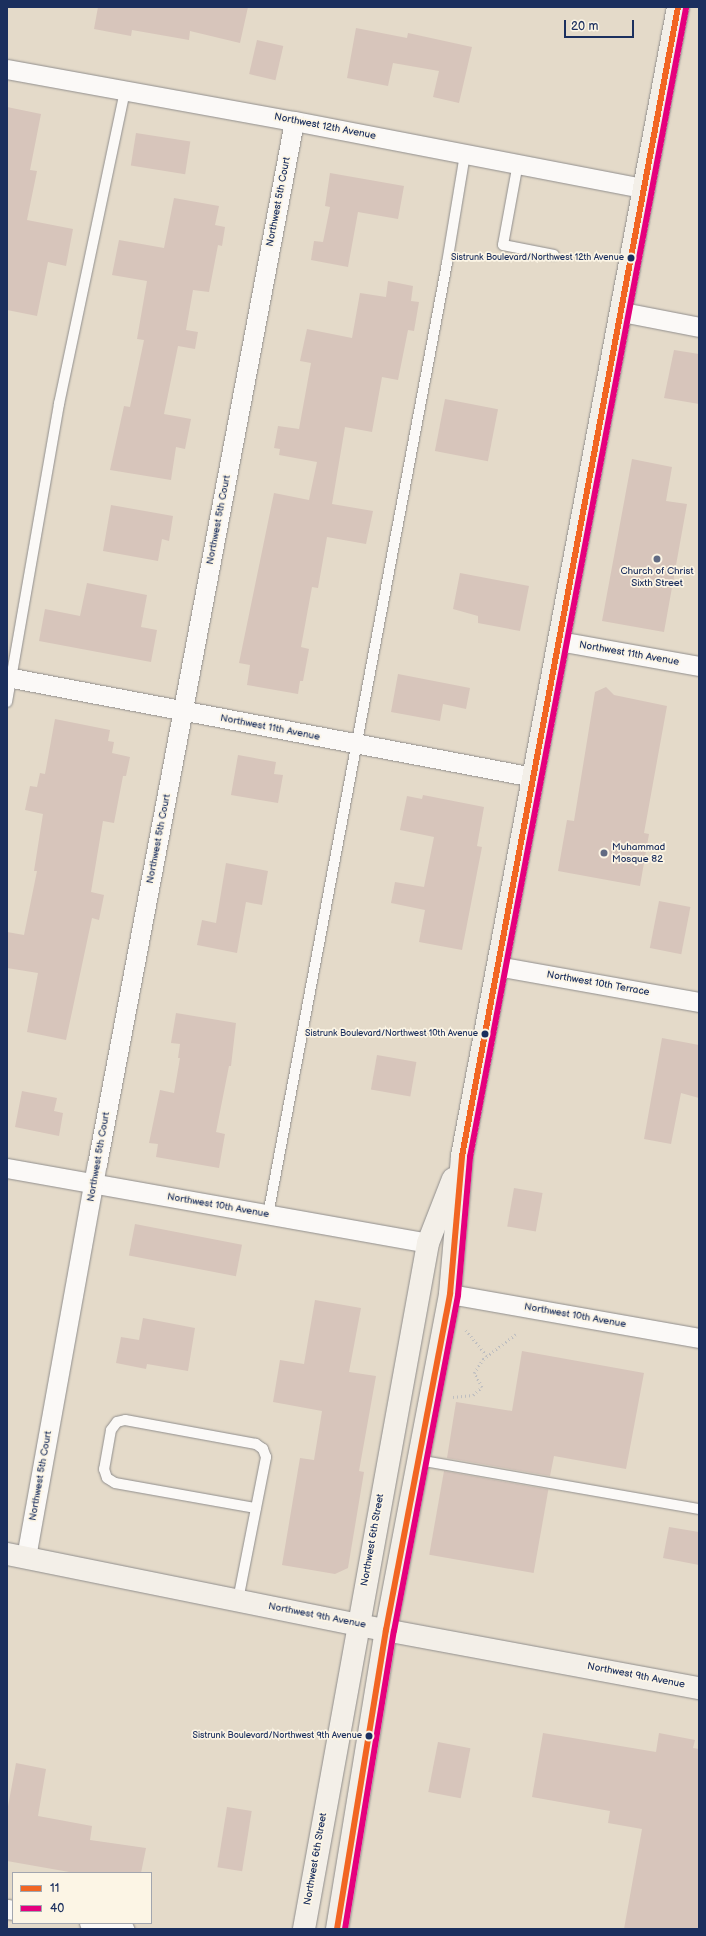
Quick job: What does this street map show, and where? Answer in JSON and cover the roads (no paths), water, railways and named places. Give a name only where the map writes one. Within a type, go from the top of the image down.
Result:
[{"type":"street","name":"Northwest 6th Street","points":[[338,1929],[386,1630],[450,1294],[462,1156],[622,312],[643,188],[678,7]]},
{"type":"street","name":"Northwest 12th Avenue","points":[[7,69],[294,121],[643,188]]},
{"type":"street","name":"Northwest 5th Court","points":[[17,1555],[94,1184],[294,121]]},
{"type":"street","points":[[622,312],[699,327]]},
{"type":"street","name":"Northwest 11th Avenue","points":[[559,641],[699,666]]},
{"type":"street","name":"Northwest 11th Avenue","points":[[9,677],[355,745],[533,777]]},
{"type":"street","name":"Northwest 10th Terrace","points":[[497,966],[699,1002]]},
{"type":"street","name":"Northwest 6th Street","points":[[304,1929],[428,1243],[462,1156]]},
{"type":"street","name":"Northwest 10th Avenue","points":[[7,1168],[428,1243]]},
{"type":"street","name":"Northwest 10th Avenue","points":[[450,1294],[699,1338]]},
{"type":"street","name":"Northwest 9th Avenue","points":[[17,1555],[358,1625],[699,1688]]},
{"type":"street","points":[[95,1924],[124,1929]]},
{"type":"lane","points":[[7,702],[9,677],[59,404],[125,90]]},
{"type":"lane","points":[[268,1215],[355,745],[447,263],[464,154]]},
{"type":"lane","points":[[518,163],[503,245],[554,255]]},
{"type":"lane","points":[[238,1600],[266,1457],[263,1449],[256,1444],[125,1420],[117,1422],[111,1430],[104,1469],[107,1478],[115,1483],[256,1508]]},
{"type":"lane","points":[[418,1460],[699,1508]]},
{"type":"place","name":"Sistrunk Boulevard/Northwest 12th Avenue","points":[[631,258]]},
{"type":"place","name":"Church of Christ Sixth Street","points":[[657,559]]},
{"type":"place","name":"Muhammad Mosque 82","points":[[604,853]]},
{"type":"place","name":"Sistrunk Boulevard/Northwest 10th Avenue","points":[[485,1034]]},
{"type":"place","name":"Sistrunk Boulevard/Northwest 9th Avenue","points":[[369,1736]]}]
